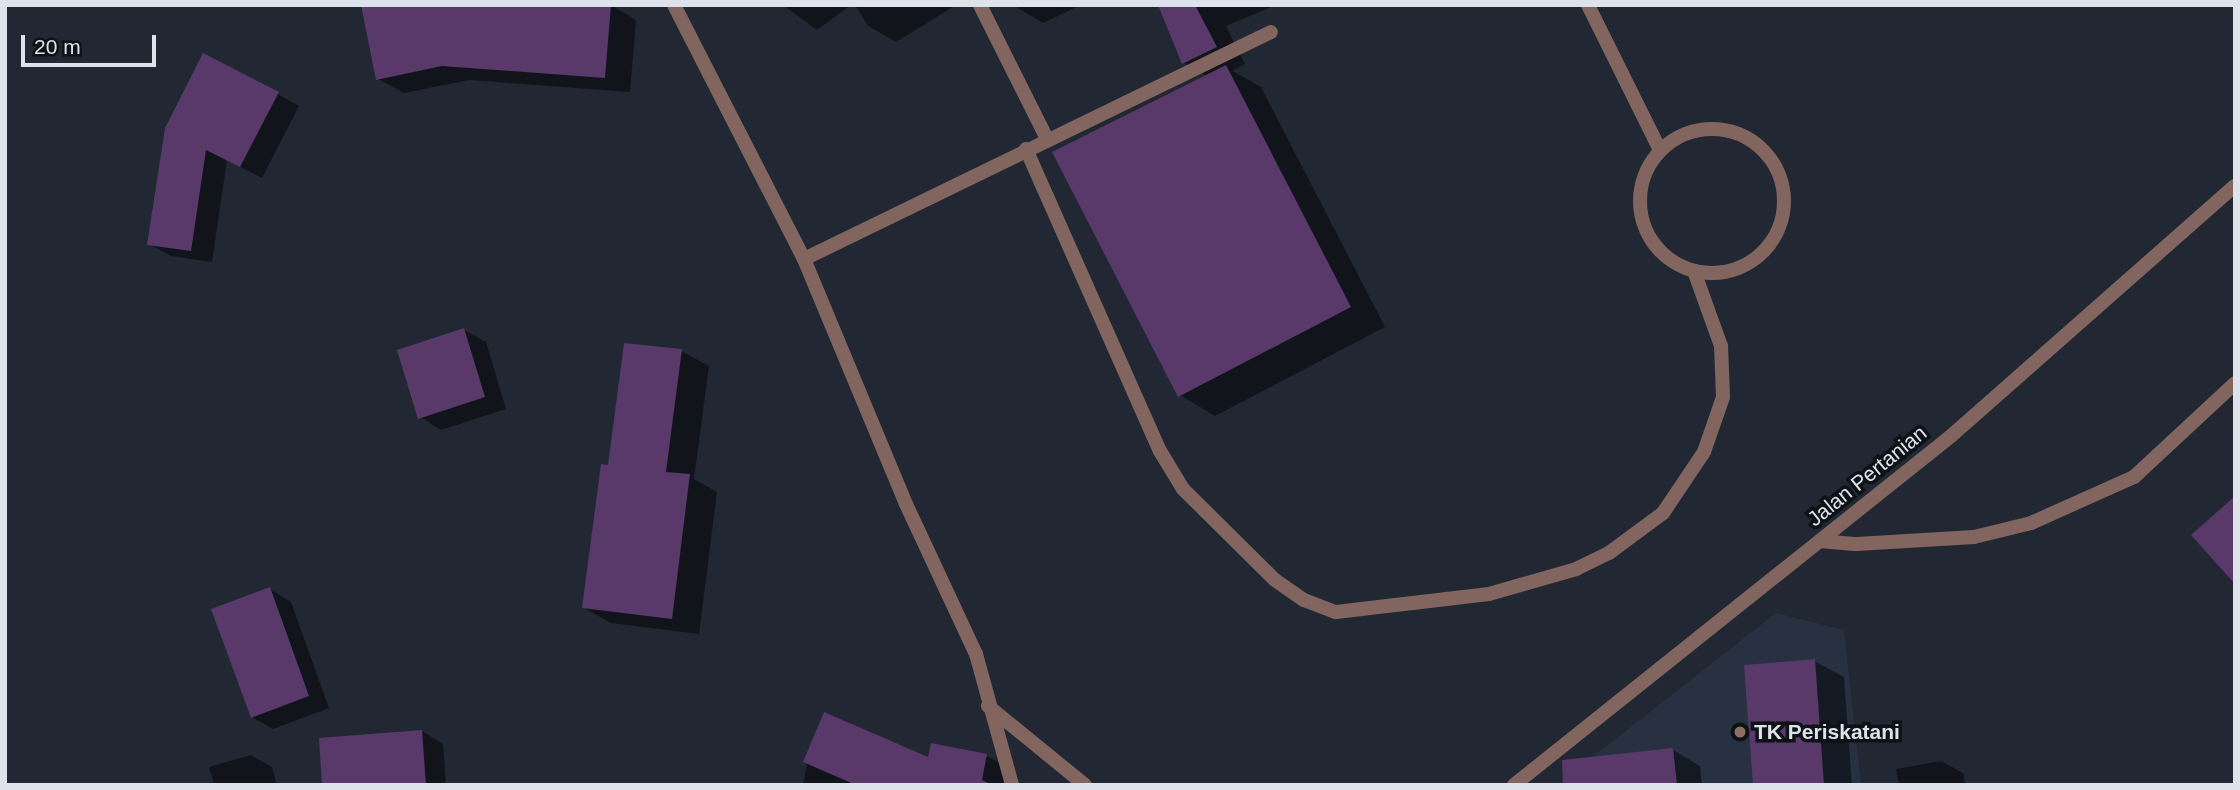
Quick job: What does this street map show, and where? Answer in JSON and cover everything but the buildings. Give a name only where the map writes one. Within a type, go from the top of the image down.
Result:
[{"type":"street","points":[[674,5],[804,259],[906,504],[976,654],[988,706],[1012,785]]},
{"type":"street","points":[[981,5],[1047,139]]},
{"type":"street","points":[[1588,5],[1660,150]]},
{"type":"street","points":[[804,259],[1271,32]]},
{"type":"street","points":[[1698,130],[1740,134],[1773,161],[1782,181],[1780,224],[1756,258],[1716,273],[1694,271],[1671,260],[1654,243],[1643,221],[1640,196],[1646,172],[1660,150],[1698,130]]},
{"type":"street","points":[[1026,149],[1160,451],[1183,489],[1275,580],[1304,600],[1336,612],[1489,594],[1576,569],[1609,553],[1663,513],[1704,452],[1723,397],[1721,346],[1694,271]]},
{"type":"street","name":"Jalan Pertanian","points":[[1514,785],[1951,436],[2235,186]]},
{"type":"street","points":[[1820,541],[1857,544],[1974,537],[2031,523],[2134,477],[2235,383]]},
{"type":"street","points":[[988,706],[1085,785]]},
{"type":"shaded area","name":"TK Periskatani","points":[[1776,613],[1844,630],[1861,785],[1557,785]]},
{"type":"place","name":"TK Periskatani","points":[[1740,732]]}]
